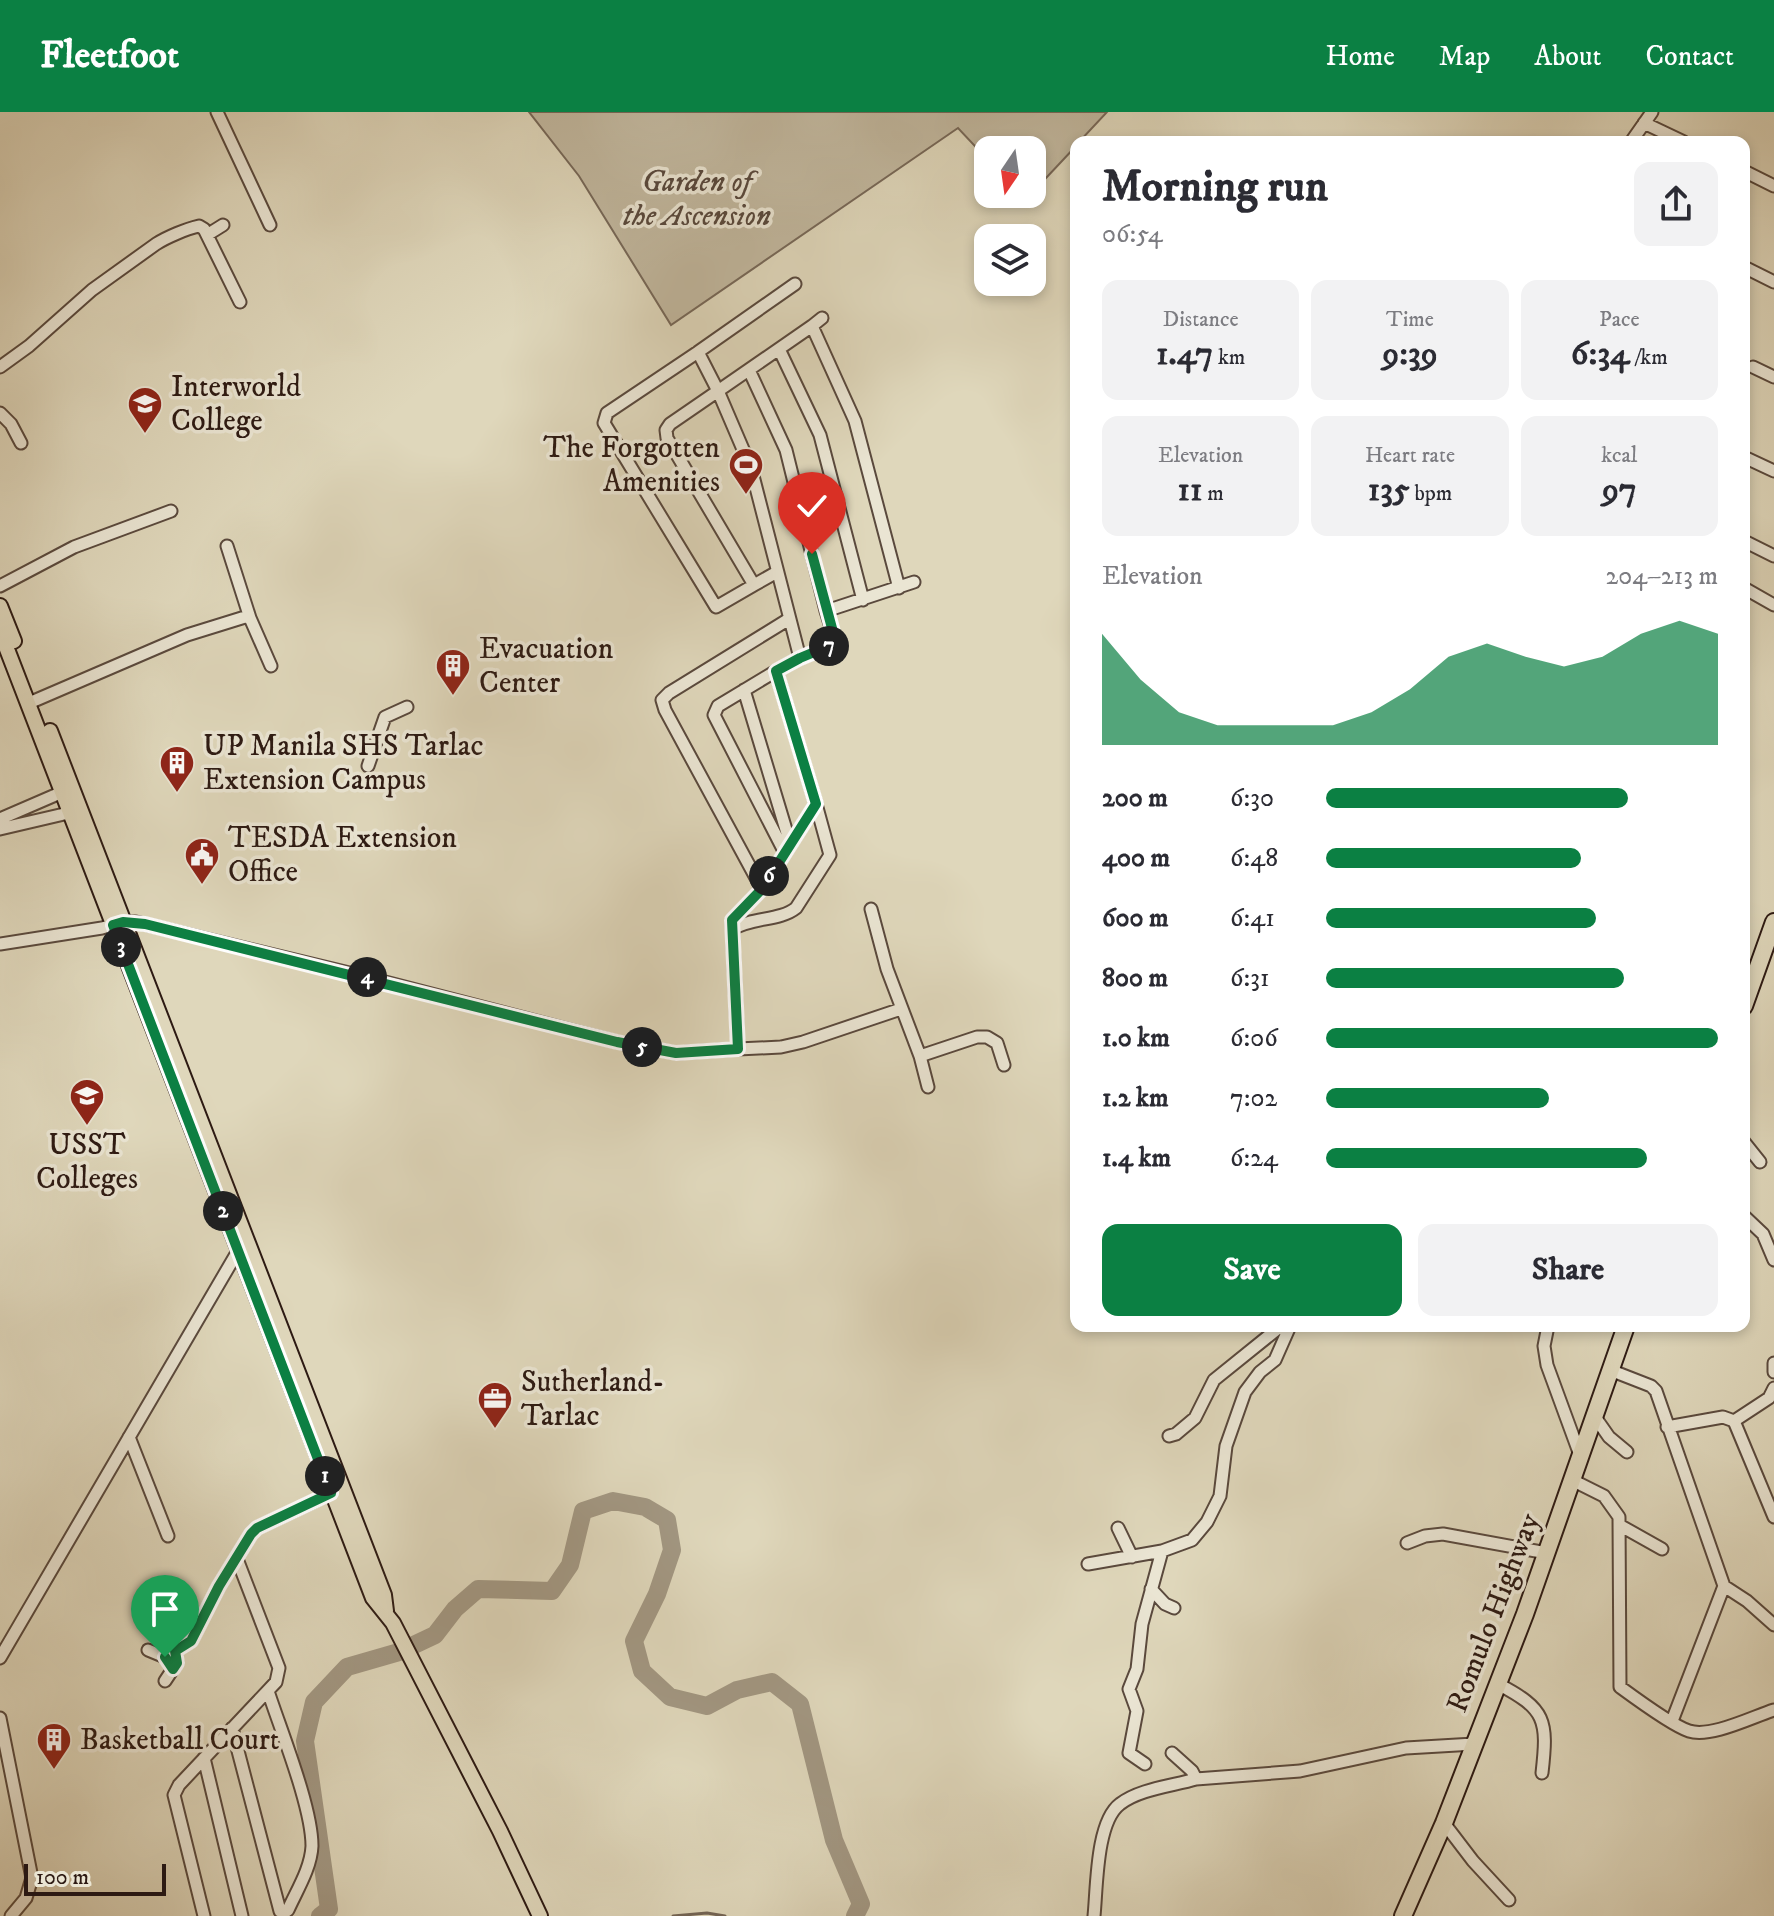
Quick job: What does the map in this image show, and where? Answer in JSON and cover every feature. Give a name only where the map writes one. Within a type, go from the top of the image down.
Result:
[{"type":"highway","points":[[1750,993],[1768,955],[1774,922]]},
{"type":"highway","name":"Romulo Highway","points":[[1403,1916],[1444,1823],[1498,1684],[1574,1481],[1580,1455],[1624,1332]]},
{"type":"main road","points":[[0,606],[66,790],[336,1490],[384,1595],[389,1618],[540,1916]]},
{"type":"main road","points":[[0,631],[34,701]]},
{"type":"main road","points":[[237,1231],[238,1251],[261,1292]]},
{"type":"street","points":[[217,112],[270,225]]},
{"type":"street","points":[[1635,136],[1652,112]]},
{"type":"street","points":[[1644,123],[1671,136]]},
{"type":"street","points":[[1750,174],[1774,186]]},
{"type":"street","points":[[207,235],[223,225]]},
{"type":"street","points":[[0,367],[29,346],[92,290],[156,244],[199,226],[204,229],[240,302]]},
{"type":"street","points":[[1750,270],[1774,282]]},
{"type":"street","points":[[777,572],[716,607],[604,420],[607,413],[795,284]]},
{"type":"street","points":[[754,585],[665,434],[670,424],[822,318]]},
{"type":"street","points":[[812,326],[855,421],[899,588]]},
{"type":"street","points":[[779,349],[820,435],[863,600]]},
{"type":"street","points":[[698,352],[751,468],[800,658]]},
{"type":"street","points":[[1753,367],[1774,377]]},
{"type":"street","points":[[749,370],[786,450],[836,643],[776,671],[718,706],[714,715],[787,847]]},
{"type":"street","points":[[0,413],[11,424],[21,443]]},
{"type":"street","points":[[1750,460],[1774,471]]},
{"type":"street","points":[[0,586],[74,547],[171,511]]},
{"type":"street","points":[[1750,544],[1774,556]]},
{"type":"street","points":[[227,546],[250,618],[271,666]]},
{"type":"street","points":[[826,611],[914,582]]},
{"type":"street","points":[[1750,591],[1774,605]]},
{"type":"street","points":[[34,701],[187,635],[235,619],[250,618]]},
{"type":"street","points":[[762,889],[662,700],[789,619]]},
{"type":"street","points":[[733,929],[756,919],[794,910],[829,858],[830,848],[776,671]]},
{"type":"street","points":[[744,690],[787,847]]},
{"type":"street","points":[[368,766],[385,717],[407,707]]},
{"type":"street","points":[[0,819],[66,790]]},
{"type":"street","points":[[738,1049],[734,916],[762,889],[816,804]]},
{"type":"street","points":[[0,829],[75,812]]},
{"type":"street","points":[[752,900],[756,919]]},
{"type":"street","points":[[871,909],[928,1087]]},
{"type":"street","points":[[0,944],[136,922],[617,1042],[676,1053],[781,1047],[901,1009]]},
{"type":"street","points":[[920,1056],[977,1037],[987,1037],[997,1043],[1004,1065]]},
{"type":"street","points":[[1750,1150],[1760,1162]]},
{"type":"street","points":[[1750,1222],[1763,1234],[1774,1260]]},
{"type":"street","points":[[0,1658],[238,1251]]},
{"type":"street","points":[[1169,1436],[1195,1418],[1214,1380],[1274,1332]]},
{"type":"street","points":[[1088,1564],[1162,1551],[1192,1540],[1207,1522],[1220,1496],[1226,1446],[1245,1392],[1260,1372],[1275,1360],[1287,1332]]},
{"type":"street","points":[[1547,1332],[1544,1346],[1547,1365],[1580,1455]]},
{"type":"street","points":[[1774,1363],[1774,1372]]},
{"type":"street","points":[[1610,1370],[1651,1386],[1656,1391],[1724,1586],[1774,1625]]},
{"type":"street","points":[[1734,1421],[1769,1398],[1774,1388]]},
{"type":"street","points":[[1595,1417],[1609,1437],[1627,1452]]},
{"type":"street","points":[[1667,1427],[1723,1417],[1734,1421],[1774,1517]]},
{"type":"street","points":[[129,1437],[168,1536]]},
{"type":"street","points":[[1574,1481],[1604,1496],[1613,1506],[1621,1526],[1620,1687],[1688,1731],[1722,1728],[1774,1710]]},
{"type":"street","points":[[165,1681],[177,1663],[175,1651],[191,1641],[219,1586],[251,1534],[257,1528],[336,1490]]},
{"type":"street","points":[[1621,1526],[1662,1549]]},
{"type":"street","points":[[1118,1528],[1132,1557]]},
{"type":"street","points":[[1407,1543],[1425,1536],[1443,1534],[1547,1553]]},
{"type":"street","points":[[1145,1764],[1129,1753],[1137,1711],[1129,1689],[1137,1669],[1142,1624],[1162,1551]]},
{"type":"street","points":[[204,1916],[174,1795],[179,1785],[276,1682],[279,1668],[237,1559]]},
{"type":"street","points":[[1672,1721],[1724,1586]]},
{"type":"street","points":[[1151,1589],[1165,1604],[1174,1608]]},
{"type":"street","points":[[148,1650],[165,1657],[173,1669]]},
{"type":"street","points":[[1498,1684],[1524,1698],[1544,1725],[1546,1735],[1542,1773]]},
{"type":"street","points":[[232,1728],[280,1911],[284,1913],[307,1871],[312,1848],[300,1793],[268,1691]]},
{"type":"street","points":[[0,1718],[32,1878],[26,1898],[11,1916]]},
{"type":"street","points":[[1094,1916],[1103,1829],[1117,1805],[1130,1798],[1196,1779],[1300,1771],[1406,1748],[1474,1744]]},
{"type":"street","points":[[1172,1753],[1192,1771],[1196,1779]]},
{"type":"street","points":[[204,1758],[242,1916]]},
{"type":"street","points":[[1444,1823],[1509,1900]]},
{"type":"green space","name":"Garden of the Ascension","points":[[529,112],[1107,112],[1085,136],[1070,136],[1070,152],[1046,178],[1046,136],[974,136],[974,145],[958,128],[671,325],[579,176]]},
{"type":"waterway","points":[[320,1916],[329,1909],[305,1741],[314,1702],[347,1667],[399,1652],[435,1635],[455,1609],[478,1589],[552,1591],[570,1565],[583,1511],[613,1501],[645,1507],[667,1520],[672,1550],[657,1594],[634,1641],[642,1671],[670,1697],[707,1706],[737,1690],[772,1682],[800,1704],[834,1840],[861,1904],[855,1916]]},
{"type":"waterway","points":[[673,1916],[707,1913],[725,1916]]},
{"type":"place","name":"Interworld College","points":[[145,435]]},
{"type":"place","name":"The Forgotten Amenities","points":[[746,496]]},
{"type":"place","name":"Evacuation Center","points":[[453,697]]},
{"type":"place","name":"UP Manila SHS Tarlac Extension Campus","points":[[177,794]]},
{"type":"place","name":"TESDA Extension Office","points":[[202,886]]},
{"type":"place","name":"USST Colleges","points":[[87,1127]]},
{"type":"place","name":"Sutherland- Tarlac","points":[[495,1430]]},
{"type":"place","name":"Basketball Court","points":[[54,1771]]},
{"type":"route","points":[[165,1657],[173,1669],[177,1663],[175,1651],[191,1641],[219,1586],[257,1528],[331,1493],[113,925],[123,922],[145,924],[617,1042],[676,1053],[738,1049],[732,920],[762,889],[816,804],[776,671],[836,643],[812,554]]}]
